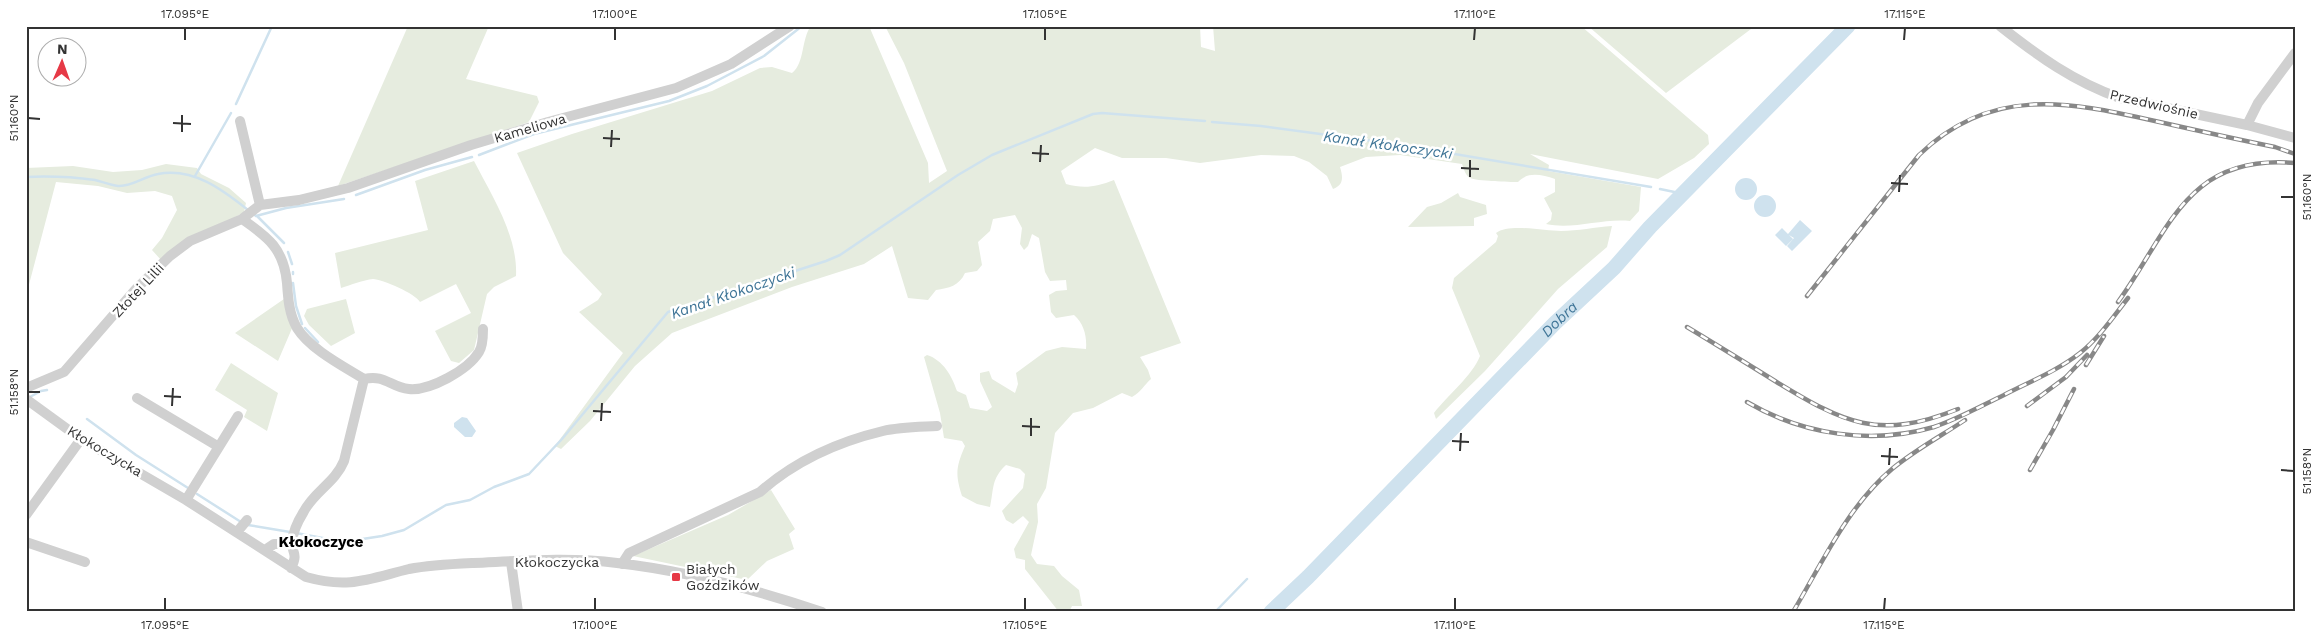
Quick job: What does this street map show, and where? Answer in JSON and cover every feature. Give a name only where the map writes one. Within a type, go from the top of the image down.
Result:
[{"type":"street","name":"Kameliowa","points":[[260,205],[299,200],[348,188],[452,151],[548,122],[676,88],[731,64],[790,26]]},
{"type":"street","name":"Przedwiośnie","points":[[2000,26],[2065,74],[2101,91],[2120,98],[2247,125],[2295,138]]},
{"type":"street","points":[[2247,125],[2258,103],[2295,52]]},
{"type":"street","points":[[240,121],[260,205]]},
{"type":"street","name":"Złotej Lilii","points":[[26,388],[64,372],[136,289],[170,256],[190,241],[211,230],[242,219],[260,205]]},
{"type":"street","points":[[242,219],[259,231],[279,251],[285,269],[288,303],[298,329],[324,354],[364,379],[378,377],[411,389],[436,382],[462,370],[473,360],[480,350],[483,329]]},
{"type":"street","points":[[291,568],[295,555],[294,537],[309,502],[340,471],[358,408],[364,379]]},
{"type":"street","points":[[137,398],[219,447]]},
{"type":"street","name":"Kłokoczycka","points":[[30,402],[81,439],[186,500],[306,577],[321,581],[350,583],[429,566],[511,562],[603,562],[681,572],[720,580],[822,612]]},
{"type":"street","points":[[186,500],[238,416]]},
{"type":"street","points":[[622,564],[629,553],[760,492],[776,478],[814,454],[883,431],[937,426]]},
{"type":"street","points":[[26,515],[81,439]]},
{"type":"street","points":[[237,532],[247,520]]},
{"type":"street","points":[[265,550],[274,544],[294,537]]},
{"type":"street","points":[[26,542],[86,562]]},
{"type":"street","points":[[511,562],[518,612]]},
{"type":"shaded area","points":[[408,26],[489,26],[466,79],[537,96],[539,102],[529,122],[338,186]]},
{"type":"shaded area","points":[[811,26],[869,26],[928,163],[929,183],[947,171],[904,63],[885,26],[1200,26],[1201,47],[1215,51],[1213,26],[1581,26],[1708,135],[1709,144],[1694,158],[1658,179],[1530,154],[1549,165],[1548,171],[1641,187],[1639,211],[1630,221],[1609,221],[1567,226],[1546,224],[1551,220],[1552,213],[1544,198],[1555,192],[1555,179],[1531,175],[1518,182],[1479,180],[1468,177],[1462,164],[1400,155],[1366,157],[1340,167],[1342,180],[1333,189],[1327,176],[1309,162],[1294,156],[1261,155],[1200,163],[1166,158],[1122,158],[1095,148],[1061,171],[1066,184],[1072,186],[1090,186],[1114,180],[1181,343],[1140,357],[1151,379],[1135,395],[1132,397],[1122,393],[1093,408],[1073,413],[1055,433],[1046,488],[1037,504],[1038,522],[1031,555],[1037,564],[1054,566],[1062,576],[1079,590],[1082,606],[1072,606],[1069,612],[1059,612],[1025,569],[1025,560],[1016,558],[1014,549],[1029,522],[1023,516],[1013,524],[1006,520],[1002,511],[1023,488],[1025,474],[1020,469],[1006,465],[995,480],[990,507],[977,504],[962,496],[958,482],[958,471],[965,446],[962,441],[944,438],[940,413],[924,357],[927,355],[933,357],[942,365],[950,374],[957,391],[966,395],[970,408],[987,411],[992,407],[980,381],[980,373],[989,371],[992,379],[1015,393],[1018,384],[1016,373],[1046,351],[1062,347],[1086,349],[1084,330],[1074,315],[1056,318],[1051,312],[1049,295],[1056,291],[1067,290],[1066,280],[1050,281],[1045,272],[1039,238],[1032,234],[1028,246],[1024,250],[1020,244],[1022,228],[1015,215],[993,219],[990,231],[978,242],[982,265],[977,271],[965,273],[960,281],[953,286],[936,290],[928,300],[908,298],[892,246],[864,264],[792,287],[672,333],[635,366],[590,421],[561,449],[555,446],[623,353],[579,312],[598,300],[602,294],[563,253],[517,153],[712,91],[760,68],[772,67],[792,73],[799,63]]},
{"type":"shaded area","points":[[1588,26],[1755,26],[1666,93]]},
{"type":"shaded area","points":[[474,161],[496,202],[508,231],[516,261],[516,276],[494,287],[487,294],[474,350],[459,363],[451,361],[435,331],[471,313],[456,284],[420,302],[406,291],[373,279],[341,288],[335,253],[428,230],[415,181]]},
{"type":"shaded area","points":[[166,164],[197,168],[201,174],[229,188],[246,203],[244,212],[161,260],[152,250],[162,238],[177,210],[172,196],[155,191],[127,193],[98,186],[56,182],[26,296],[26,168],[73,166],[113,172],[142,170]]},
{"type":"shaded area","points":[[1458,193],[1460,197],[1486,205],[1487,214],[1474,218],[1474,226],[1408,227],[1427,207],[1441,203]]},
{"type":"shaded area","points":[[1612,226],[1607,247],[1558,289],[1485,371],[1436,419],[1434,413],[1466,378],[1480,356],[1452,288],[1454,278],[1496,242],[1498,236],[1496,233],[1502,230],[1527,228],[1567,231]]},
{"type":"shaded area","points":[[284,299],[293,326],[278,361],[235,333]]},
{"type":"shaded area","points":[[346,299],[355,333],[331,346],[309,325],[304,316],[307,309]]},
{"type":"shaded area","points":[[231,363],[278,393],[267,431],[244,417],[247,410],[215,390]]},
{"type":"shaded area","points":[[771,490],[795,529],[789,534],[794,549],[767,561],[747,580],[633,556],[728,515]]},
{"type":"water","points":[[1746,178],[1754,181],[1757,189],[1754,197],[1746,200],[1738,197],[1735,189],[1738,181]]},
{"type":"water","points":[[1765,195],[1773,198],[1776,206],[1773,214],[1765,217],[1757,214],[1754,206],[1757,198]]},
{"type":"water","points":[[1800,220],[1812,231],[1792,251],[1787,246],[1794,238],[1789,235],[1793,239],[1786,246],[1775,235],[1782,228],[1788,234]]},
{"type":"water","points":[[462,417],[467,418],[476,431],[472,437],[465,437],[454,427],[454,423]]},
{"type":"waterway","points":[[236,104],[272,26]]},
{"type":"waterway","points":[[479,155],[534,134],[669,101],[707,86],[764,56],[802,26]]},
{"type":"waterway","name":"Dobra","points":[[1271,612],[1308,577],[1555,323],[1614,268],[1650,227],[1848,26]]},
{"type":"waterway","points":[[195,176],[231,113]]},
{"type":"waterway","name":"Kanał Kłokoczycki","points":[[296,533],[328,539],[356,540],[382,536],[404,530],[446,505],[470,500],[494,487],[529,474],[562,439],[668,312],[840,255],[958,175],[992,155],[1093,114],[1102,113],[1205,121]]},
{"type":"waterway","name":"Kanał Kłokoczycki","points":[[1212,122],[1261,126],[1395,144],[1651,187]]},
{"type":"waterway","points":[[356,195],[425,170],[472,157]]},
{"type":"waterway","points":[[26,177],[78,178],[123,186],[158,174],[183,174],[195,177],[218,188],[248,210]]},
{"type":"waterway","name":"Kanał Kłokoczycki","points":[[1660,189],[1684,194]]},
{"type":"waterway","points":[[254,214],[256,216],[286,208],[344,199]]},
{"type":"waterway","points":[[257,216],[284,243]]},
{"type":"waterway","points":[[288,252],[292,264]]},
{"type":"waterway","points":[[293,283],[296,306],[302,324]]},
{"type":"waterway","points":[[305,328],[318,342]]},
{"type":"waterway","name":"Kanał Kłokoczycki","points":[[28,398],[47,390]]},
{"type":"waterway","name":"Kanał Kłokoczycki","points":[[87,419],[136,455],[188,488]]},
{"type":"waterway","name":"Kanał Kłokoczycki","points":[[197,494],[241,522]]},
{"type":"waterway","name":"Kanał Kłokoczycki","points":[[248,525],[290,532]]},
{"type":"waterway","points":[[1215,612],[1247,579]]},
{"type":"railway","points":[[1807,296],[1919,155],[1946,133],[1974,118],[2002,109],[2031,105],[2091,108],[2275,147],[2295,154]]},
{"type":"railway","points":[[2118,302],[2168,224],[2185,202],[2205,184],[2229,171],[2258,163],[2295,163]]},
{"type":"railway","points":[[1747,402],[1791,422],[1838,434],[1886,435],[1934,427],[1978,408],[2062,365],[2080,353],[2093,341],[2128,298]]},
{"type":"railway","points":[[1687,327],[1799,396],[1842,417],[1862,423],[1883,425],[1905,424],[1930,419],[1958,409]]},
{"type":"railway","points":[[2086,365],[2104,336]]},
{"type":"railway","points":[[2027,406],[2066,377],[2087,355]]},
{"type":"railway","points":[[2030,470],[2074,389]]},
{"type":"railway","points":[[1793,612],[1837,536],[1862,500],[1876,484],[1910,456],[1965,420]]},
{"type":"place","name":"Białych Goździków","points":[[676,577]]},
{"type":"district","name":"Kłokoczyce","points":[[321,542]]}]
